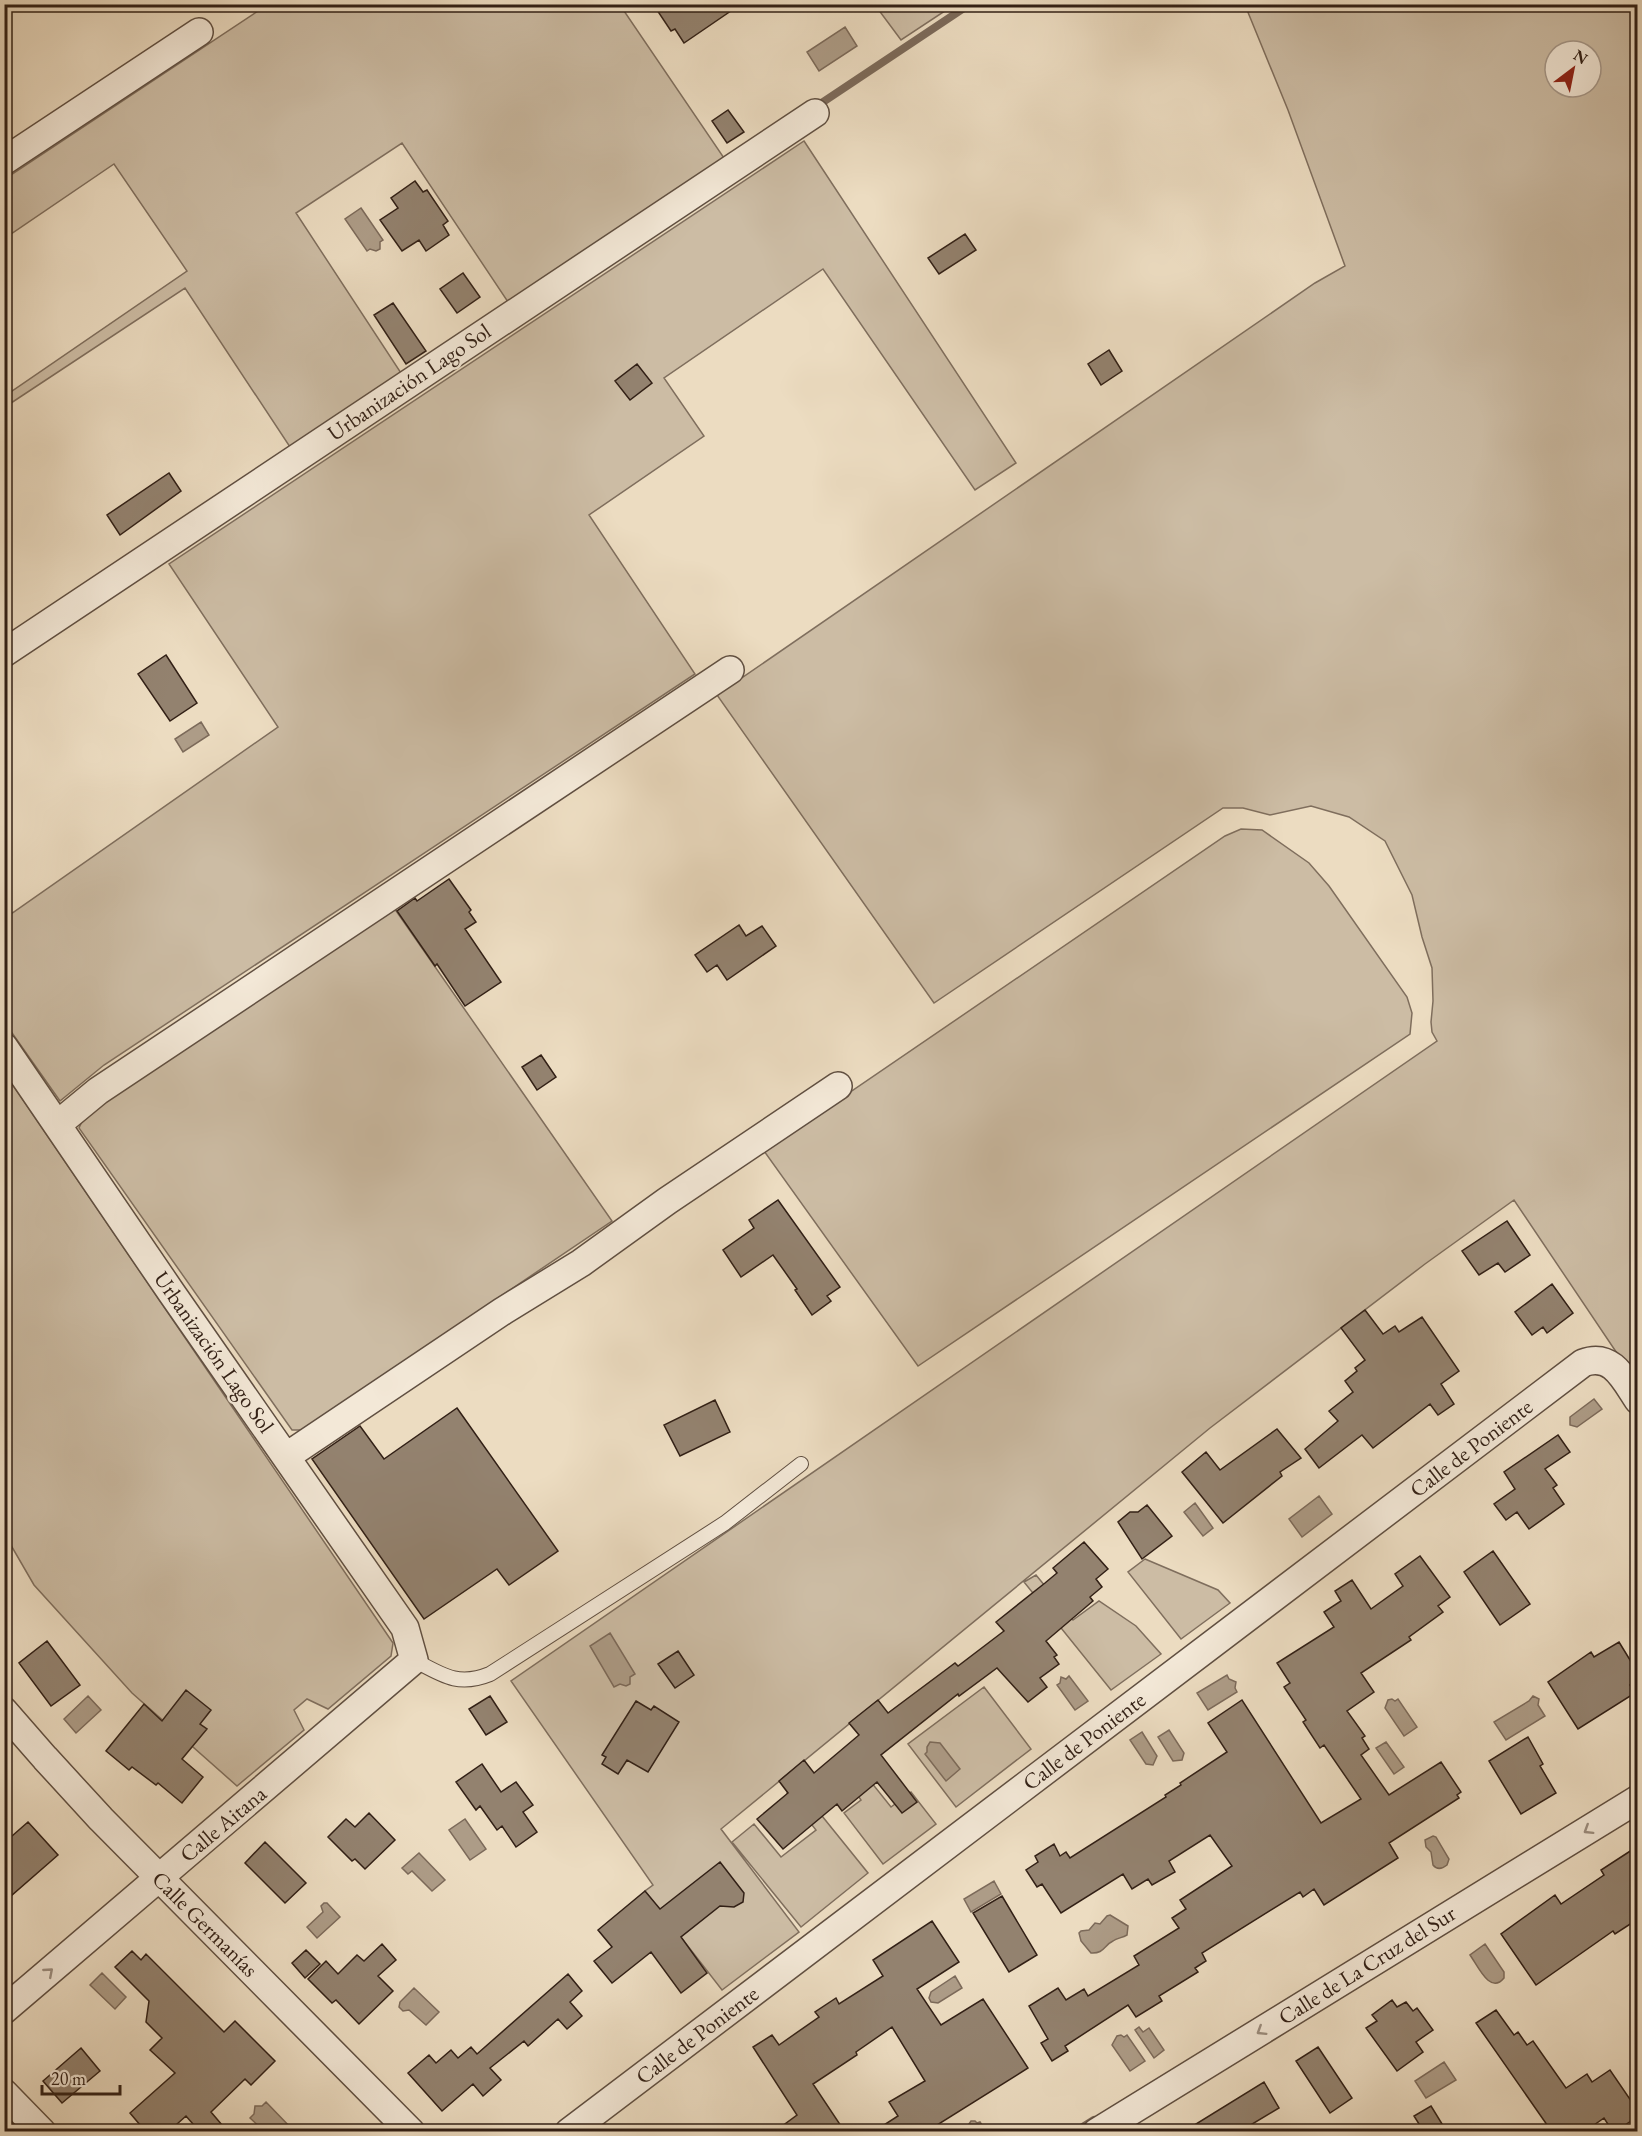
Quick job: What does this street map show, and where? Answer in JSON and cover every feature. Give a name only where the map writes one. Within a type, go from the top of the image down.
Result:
[{"type":"street","points":[[4,161],[199,32]]},
{"type":"street","name":"Urbanización Lago Sol","points":[[4,653],[815,113]]},
{"type":"street","points":[[58,1124],[98,1090],[730,670]]},
{"type":"street","name":"Urbanización Lago Sol","points":[[4,1047],[405,1628],[414,1660]]},
{"type":"street","points":[[287,1456],[503,1311],[580,1263],[667,1201],[838,1086]]},
{"type":"street","name":"Calle de Poniente","points":[[569,2132],[1583,1363],[1603,1361],[1615,1367],[1638,1400]]},
{"type":"street","name":"Calle Aitana","points":[[4,2010],[414,1660]]},
{"type":"street","name":"Calle Germanías","points":[[4,1711],[45,1758],[160,1878],[411,2132]]},
{"type":"street","name":"Calle de La Cruz del Sur","points":[[1097,2132],[1638,1799]]},
{"type":"street","points":[[4,2093],[42,2132]]},
{"type":"lane","points":[[414,1660],[455,1680],[479,1679],[490,1674],[725,1523],[801,1464]]},
{"type":"shaded area","points":[[267,5],[620,5],[724,158],[508,302],[402,143],[296,213],[401,373],[290,447],[185,288],[5,407],[5,396],[187,271],[114,164],[5,238],[5,179]]},
{"type":"shaded area","points":[[875,5],[954,5],[901,40]]},
{"type":"shaded area","points":[[1245,5],[1637,5],[1637,1383],[1514,1200],[1425,1264],[1210,1428],[721,1829],[799,1932],[722,1990],[645,1891],[653,1885],[511,1681],[1437,1041],[1432,1032],[1431,1022],[1432,968],[1412,895],[1385,841],[1349,817],[1311,806],[1270,815],[1243,808],[1223,808],[934,1003],[717,695],[1315,283],[1345,266],[1288,110]]},
{"type":"shaded area","points":[[845,27],[857,46],[819,71],[807,52]]},
{"type":"shaded area","points":[[804,141],[1016,463],[975,490],[823,269],[664,378],[704,436],[589,515],[695,674],[104,1065],[60,1101],[5,1023],[4,919],[278,727],[169,564]]},
{"type":"shaded area","points":[[361,208],[383,240],[380,242],[380,249],[376,251],[370,249],[367,251],[345,219]]},
{"type":"shaded area","points":[[201,722],[209,735],[183,752],[175,739]]},
{"type":"shaded area","points":[[1241,829],[1262,830],[1309,863],[1329,886],[1407,997],[1412,1013],[1410,1034],[918,1366],[764,1151],[1225,836]]},
{"type":"shaded area","points":[[392,905],[612,1221],[303,1430],[292,1430],[79,1128],[84,1117]]},
{"type":"shaded area","points":[[4,1072],[393,1643],[391,1656],[328,1709],[307,1699],[294,1710],[304,1730],[237,1786],[132,1693],[34,1585],[5,1535]]},
{"type":"shaded area","points":[[1594,1399],[1602,1409],[1577,1427],[1570,1425],[1570,1417]]},
{"type":"shaded area","points":[[1319,1496],[1332,1514],[1302,1537],[1289,1519]]},
{"type":"shaded area","points":[[1195,1503],[1213,1528],[1203,1536],[1184,1512]]},
{"type":"shaded area","points":[[1145,1559],[1218,1590],[1230,1603],[1181,1639],[1128,1572]]},
{"type":"shaded area","points":[[1036,1575],[1073,1620],[1099,1601],[1136,1626],[1161,1654],[1111,1690],[1024,1582]]},
{"type":"shaded area","points":[[610,1633],[635,1674],[630,1677],[630,1684],[626,1686],[620,1684],[614,1687],[590,1646]]},
{"type":"shaded area","points":[[1227,1675],[1229,1679],[1236,1682],[1237,1692],[1208,1710],[1197,1693]]},
{"type":"shaded area","points":[[1069,1676],[1088,1701],[1075,1710],[1057,1685],[1061,1677],[1066,1679]]},
{"type":"shaded area","points":[[984,1687],[1031,1749],[956,1807],[908,1744]]},
{"type":"shaded area","points":[[88,1696],[101,1710],[76,1733],[64,1719]]},
{"type":"shaded area","points":[[1533,1696],[1539,1699],[1538,1705],[1545,1716],[1506,1740],[1494,1722],[1529,1701]]},
{"type":"shaded area","points":[[1398,1699],[1417,1727],[1404,1736],[1385,1708],[1388,1700],[1395,1701]]},
{"type":"shaded area","points":[[1169,1730],[1184,1753],[1182,1760],[1173,1761],[1158,1737]]},
{"type":"shaded area","points":[[1142,1732],[1157,1756],[1153,1765],[1146,1764],[1130,1740]]},
{"type":"shaded area","points":[[930,1742],[940,1743],[960,1769],[946,1781],[925,1754]]},
{"type":"shaded area","points":[[1386,1742],[1404,1767],[1394,1774],[1376,1748]]},
{"type":"shaded area","points":[[867,1777],[891,1807],[911,1792],[936,1824],[883,1864],[844,1813],[861,1800],[853,1788]]},
{"type":"shaded area","points":[[797,1785],[868,1873],[801,1927],[732,1842],[754,1824],[781,1857],[816,1830],[787,1793]]},
{"type":"shaded area","points":[[465,1819],[486,1849],[470,1860],[449,1830]]},
{"type":"shaded area","points":[[1436,1837],[1449,1859],[1447,1865],[1441,1868],[1433,1865],[1431,1852],[1426,1847],[1425,1840]]},
{"type":"shaded area","points":[[419,1853],[445,1880],[432,1891],[412,1871],[408,1874],[402,1868]]},
{"type":"shaded area","points":[[994,1881],[1001,1894],[971,1912],[964,1899]]},
{"type":"shaded area","points":[[327,1903],[340,1917],[317,1938],[307,1927],[323,1912],[321,1906]]},
{"type":"shaded area","points":[[1110,1915],[1128,1926],[1127,1935],[1116,1939],[1099,1952],[1091,1953],[1081,1941],[1079,1933],[1089,1930],[1095,1923],[1100,1924]]},
{"type":"shaded area","points":[[1485,1944],[1504,1972],[1504,1978],[1499,1982],[1489,1981],[1470,1955]]},
{"type":"shaded area","points":[[102,1973],[126,1997],[115,2009],[90,1985]]},
{"type":"shaded area","points":[[955,1976],[962,1988],[938,2003],[931,2002],[929,1998],[931,1992]]},
{"type":"shaded area","points":[[414,1988],[439,2012],[426,2025],[409,2010],[403,2011],[399,2007],[400,2002]]},
{"type":"shaded area","points":[[1139,2027],[1143,2032],[1149,2028],[1164,2050],[1154,2058],[1135,2030]]},
{"type":"shaded area","points":[[1127,2035],[1145,2061],[1130,2071],[1112,2045],[1117,2036],[1124,2037]]},
{"type":"shaded area","points":[[1444,2062],[1456,2080],[1426,2098],[1415,2081]]},
{"type":"shaded area","points":[[266,2102],[294,2131],[264,2131],[250,2118],[254,2114],[255,2106],[262,2106]]},
{"type":"shaded area","points":[[5,2108],[28,2131],[5,2131]]},
{"type":"shaded area","points":[[971,2121],[980,2122],[986,2131],[969,2131]]},
{"type":"building","points":[[653,4],[741,4],[684,43],[675,29],[671,31]]},
{"type":"building","points":[[728,110],[744,132],[727,143],[712,121]]},
{"type":"building","points":[[415,181],[423,192],[427,190],[448,221],[443,225],[449,235],[426,251],[419,240],[402,251],[380,220],[398,208],[391,198]]},
{"type":"building","points":[[965,234],[976,250],[939,274],[928,258]]},
{"type":"building","points":[[463,273],[480,297],[457,313],[440,289]]},
{"type":"building","points":[[393,303],[426,351],[406,364],[374,315]]},
{"type":"building","points":[[1109,350],[1122,371],[1101,385],[1088,364]]},
{"type":"building","points":[[637,364],[652,383],[630,400],[615,381]]},
{"type":"building","points":[[169,473],[181,491],[120,535],[107,515]]},
{"type":"building","points":[[166,655],[197,703],[170,721],[138,674]]},
{"type":"building","points":[[449,879],[471,910],[469,912],[476,922],[465,929],[501,982],[465,1006],[397,911],[415,898],[417,901]]},
{"type":"building","points":[[739,925],[746,936],[762,926],[776,946],[727,980],[717,965],[707,972],[695,955]]},
{"type":"building","points":[[541,1055],[556,1077],[537,1090],[522,1067]]},
{"type":"building","points":[[778,1200],[840,1287],[827,1296],[831,1301],[812,1315],[773,1255],[741,1277],[723,1250],[754,1228],[749,1220]]},
{"type":"building","points":[[1507,1221],[1530,1255],[1505,1272],[1498,1263],[1479,1275],[1462,1251]]},
{"type":"building","points":[[1552,1284],[1573,1313],[1547,1333],[1543,1327],[1532,1335],[1515,1312]]},
{"type":"building","points":[[1365,1310],[1383,1334],[1395,1326],[1399,1332],[1422,1317],[1459,1371],[1441,1384],[1454,1404],[1438,1415],[1430,1404],[1373,1448],[1362,1435],[1319,1468],[1305,1449],[1338,1421],[1329,1411],[1353,1392],[1345,1381],[1365,1360],[1341,1328]]},
{"type":"building","points":[[715,1400],[730,1432],[680,1456],[664,1425]]},
{"type":"building","points":[[457,1408],[558,1551],[509,1585],[497,1569],[424,1619],[312,1459],[360,1426],[384,1459]]},
{"type":"building","points":[[1277,1429],[1301,1458],[1280,1472],[1282,1476],[1223,1523],[1182,1472],[1206,1452],[1220,1470]]},
{"type":"building","points":[[1558,1435],[1570,1452],[1545,1469],[1557,1485],[1553,1488],[1564,1504],[1529,1529],[1517,1512],[1506,1520],[1494,1504],[1515,1489],[1504,1472]]},
{"type":"building","points":[[1147,1505],[1172,1536],[1142,1559],[1118,1522],[1130,1512],[1138,1512]]},
{"type":"building","points":[[1084,1542],[1108,1569],[1096,1579],[1102,1587],[1090,1597],[1093,1601],[1046,1641],[1057,1655],[1054,1657],[1059,1664],[1040,1678],[1047,1687],[1028,1702],[997,1668],[959,1696],[958,1694],[881,1755],[917,1802],[902,1813],[877,1782],[842,1811],[837,1804],[783,1849],[757,1819],[788,1793],[779,1781],[804,1760],[814,1773],[859,1735],[849,1723],[878,1700],[888,1713],[955,1663],[958,1666],[1004,1631],[996,1622],[1057,1573],[1053,1568]]},
{"type":"building","points":[[1493,1551],[1530,1604],[1500,1625],[1464,1572]]},
{"type":"building","points":[[1420,1556],[1450,1597],[1438,1606],[1443,1612],[1409,1637],[1411,1640],[1361,1673],[1374,1692],[1347,1711],[1365,1736],[1362,1738],[1369,1749],[1361,1755],[1389,1795],[1441,1762],[1461,1792],[1457,1795],[1459,1798],[1389,1843],[1398,1858],[1324,1905],[1314,1889],[1303,1897],[1300,1892],[1202,1953],[1206,1961],[1195,1968],[1198,1972],[1159,1996],[1162,2001],[1136,2017],[1128,2005],[1065,2046],[1068,2051],[1052,2061],[1041,2043],[1048,2039],[1029,2006],[1058,1988],[1066,2000],[1084,1989],[1088,1996],[1139,1965],[1134,1956],[1179,1928],[1172,1918],[1186,1909],[1180,1900],[1232,1866],[1210,1835],[1169,1861],[1175,1872],[1152,1885],[1148,1879],[1132,1889],[1123,1874],[1061,1913],[1042,1884],[1037,1887],[1026,1870],[1038,1862],[1035,1856],[1054,1844],[1060,1856],[1066,1852],[1070,1858],[1166,1797],[1165,1795],[1181,1785],[1180,1783],[1227,1752],[1208,1723],[1242,1700],[1321,1823],[1361,1799],[1324,1745],[1320,1748],[1303,1722],[1306,1720],[1284,1687],[1290,1683],[1277,1663],[1334,1627],[1324,1612],[1341,1601],[1335,1591],[1352,1580],[1371,1609],[1403,1586],[1395,1574]]},
{"type":"building","points":[[47,1641],[80,1685],[51,1706],[19,1663]]},
{"type":"building","points":[[1619,1642],[1638,1673],[1638,1680],[1630,1685],[1635,1693],[1578,1729],[1548,1682],[1591,1652],[1594,1657]]},
{"type":"building","points":[[678,1651],[694,1675],[675,1688],[658,1664]]},
{"type":"building","points":[[186,1690],[211,1710],[200,1724],[207,1729],[182,1759],[203,1777],[182,1803],[158,1783],[156,1785],[132,1767],[129,1770],[106,1751],[144,1704],[162,1721]]},
{"type":"building","points":[[490,1696],[507,1722],[486,1735],[469,1709]]},
{"type":"building","points":[[636,1701],[651,1710],[654,1706],[679,1722],[648,1772],[627,1760],[618,1774],[602,1764],[606,1757],[602,1755]]},
{"type":"building","points":[[1528,1737],[1543,1764],[1540,1766],[1556,1793],[1521,1814],[1489,1761]]},
{"type":"building","points":[[482,1764],[501,1792],[516,1782],[533,1805],[523,1812],[537,1832],[516,1847],[502,1826],[497,1830],[480,1806],[476,1810],[456,1782]]},
{"type":"building","points":[[369,1813],[395,1840],[365,1869],[355,1859],[352,1861],[328,1837],[346,1819],[355,1827]]},
{"type":"building","points":[[28,1822],[58,1855],[4,1902],[4,1843]]},
{"type":"building","points":[[265,1842],[306,1883],[285,1903],[245,1863]]},
{"type":"building","points":[[1638,1846],[1638,1919],[1615,1934],[1613,1931],[1536,1985],[1501,1934],[1555,1895],[1561,1904],[1604,1875],[1601,1870]]},
{"type":"building","points":[[720,1862],[744,1893],[743,1902],[734,1907],[720,1906],[681,1937],[707,1973],[681,1993],[651,1952],[612,1983],[594,1961],[612,1947],[598,1930],[645,1891],[660,1909]]},
{"type":"building","points":[[1002,1896],[1037,1955],[1009,1972],[973,1913]]},
{"type":"building","points":[[932,1921],[959,1962],[917,1989],[941,2025],[983,1999],[1028,2068],[926,2132],[873,2132],[898,2116],[889,2102],[925,2081],[892,2027],[856,2052],[857,2055],[813,2084],[845,2132],[774,2132],[797,2115],[753,2047],[772,2035],[779,2045],[819,2017],[815,2012],[836,1998],[839,2004],[883,1976],[873,1960]]},
{"type":"building","points":[[382,1944],[396,1960],[378,1976],[393,1991],[359,2024],[336,2000],[332,2003],[308,1979],[326,1961],[338,1974],[357,1955],[364,1961]]},
{"type":"building","points":[[306,1950],[320,1964],[305,1978],[292,1963]]},
{"type":"building","points":[[132,1951],[141,1960],[146,1954],[224,2032],[235,2021],[275,2061],[251,2085],[245,2079],[211,2112],[228,2132],[200,2132],[186,2116],[168,2132],[146,2132],[130,2113],[175,2073],[150,2050],[162,2038],[146,2022],[149,2001],[115,1967]]},
{"type":"building","points":[[568,1974],[582,1991],[570,2002],[582,2016],[567,2029],[558,2019],[528,2046],[524,2041],[490,2068],[501,2080],[483,2096],[473,2084],[442,2111],[408,2073],[429,2055],[436,2063],[451,2050],[458,2058],[471,2047],[477,2054]]},
{"type":"building","points":[[1392,2000],[1397,2007],[1406,2002],[1413,2011],[1417,2008],[1433,2030],[1416,2042],[1423,2052],[1397,2071],[1366,2028],[1377,2021],[1372,2015]]},
{"type":"building","points":[[1496,2010],[1514,2035],[1518,2032],[1527,2045],[1533,2041],[1566,2088],[1587,2074],[1592,2082],[1610,2070],[1638,2111],[1638,2116],[1615,2132],[1604,2118],[1584,2132],[1552,2132],[1476,2023]]},
{"type":"building","points":[[1318,2047],[1352,2098],[1330,2113],[1296,2061]]},
{"type":"building","points":[[81,2048],[100,2071],[62,2103],[43,2081]]},
{"type":"building","points":[[1264,2082],[1279,2108],[1239,2132],[1183,2132]]},
{"type":"building","points":[[1431,2106],[1447,2132],[1424,2132],[1414,2116]]},
{"type":"waterway","points":[[814,108],[970,4]]},
{"type":"waterway","points":[[1075,2132],[1094,2120]]}]
